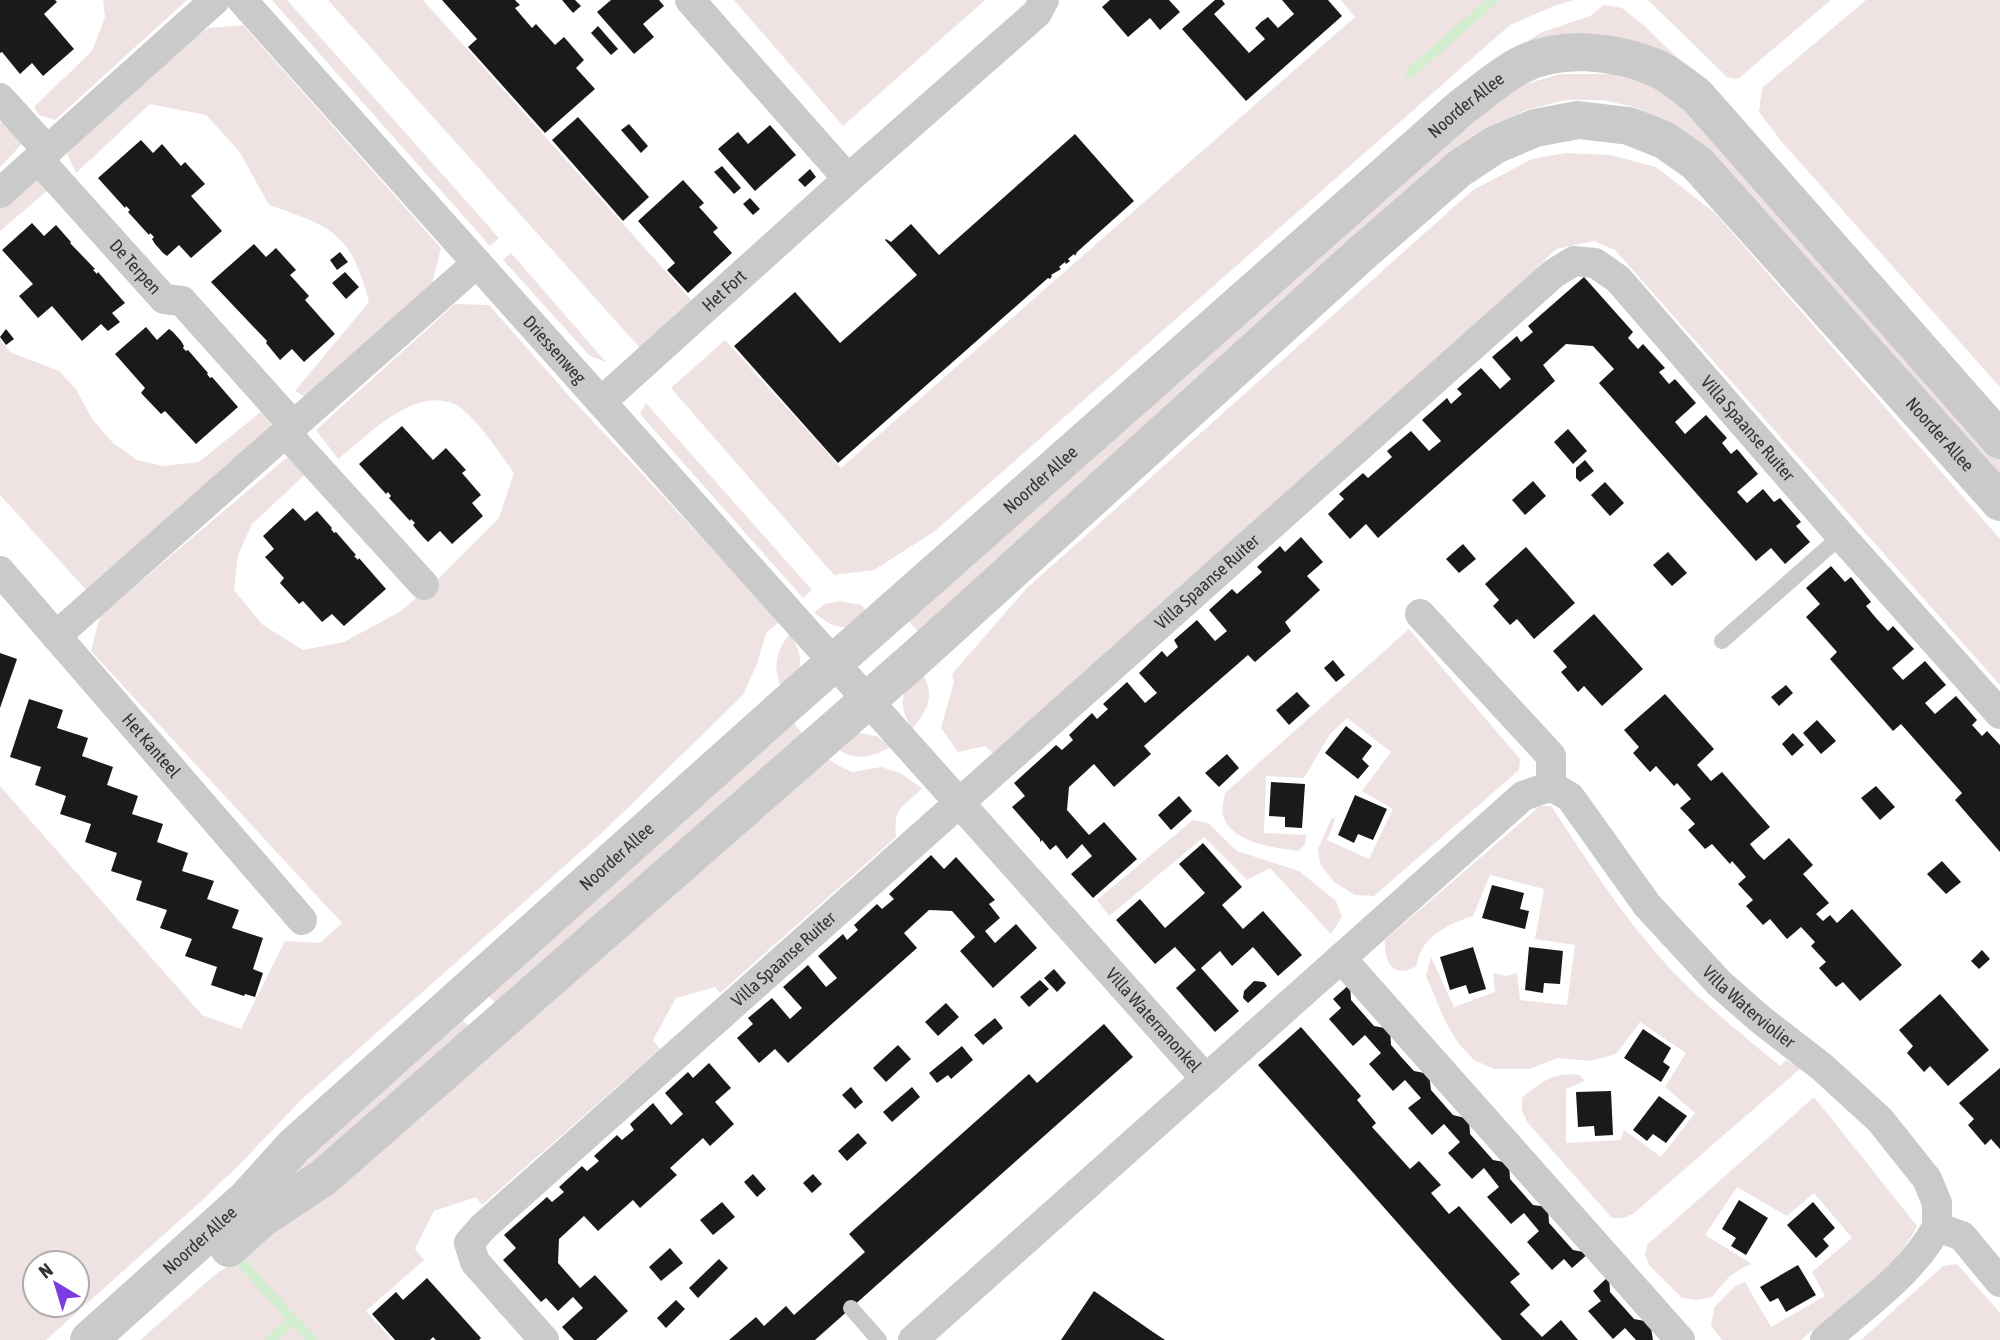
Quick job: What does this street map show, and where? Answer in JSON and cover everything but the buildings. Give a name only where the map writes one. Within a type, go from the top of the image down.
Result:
[{"type":"street","points":[[0,193],[215,0]]},
{"type":"street","name":"Driessenweg","points":[[242,0],[867,700]]},
{"type":"street","points":[[690,0],[848,179]]},
{"type":"street","name":"Het Fort","points":[[601,402],[1037,13],[1044,0]]},
{"type":"street","name":"Noorder Allee","points":[[89,1340],[246,1199],[304,1137],[834,663],[1462,107],[1520,66],[1552,55],[1588,52],[1627,58],[1658,69],[1696,95],[2000,440]]},
{"type":"street","name":"De Terpen","points":[[0,98],[43,156],[164,299],[182,301],[424,585]]},
{"type":"street","name":"Noorder Allee","points":[[126,1340],[261,1219],[324,1177],[867,700],[1353,262],[1460,168],[1496,145],[1535,128],[1578,120],[1629,126],[1664,140],[1697,163],[2000,502]]},
{"type":"street","name":"Villa Spaanse Ruiter","points":[[544,1340],[475,1262],[469,1243],[483,1227],[1553,274],[1574,261],[1595,263],[1618,279],[2000,714]]},
{"type":"street","points":[[56,636],[477,263]]},
{"type":"street","name":"Het Kanteel","points":[[0,571],[302,920]]},
{"type":"street","points":[[1206,1079],[1523,796],[1551,786],[1551,756],[1420,614]]},
{"type":"street","name":"Villa Waterranonkel","points":[[867,700],[1206,1079],[913,1340]]},
{"type":"street","name":"Villa Waterviolier","points":[[1551,786],[1570,797],[1647,905],[1719,984],[1822,1067],[1880,1120],[1927,1179],[1937,1203],[1937,1227]]},
{"type":"street","points":[[1341,958],[1680,1340]]},
{"type":"street","points":[[1825,1340],[1905,1269],[1926,1247],[1937,1227],[1962,1236],[2000,1282]]},
{"type":"lane","points":[[1722,641],[1841,536]]},
{"type":"lane","points":[[851,1308],[879,1340]]},
{"type":"shaded area","points":[[103,0],[187,0],[55,120],[39,115],[34,107],[92,51],[105,17]]},
{"type":"shaded area","points":[[272,0],[287,0],[499,238],[490,246]]},
{"type":"shaded area","points":[[328,0],[423,0],[692,301],[641,349]]},
{"type":"shaded area","points":[[734,0],[985,0],[843,126]]},
{"type":"shaded area","points":[[1341,0],[1574,0],[1510,25],[935,531],[874,570],[834,575],[671,388],[725,340],[841,468],[1355,17]]},
{"type":"shaded area","points":[[1648,0],[1831,0],[1738,79],[1727,77]]},
{"type":"shaded area","points":[[1866,0],[2000,0],[2000,387],[1782,142],[1759,112],[1762,88]]},
{"type":"shaded area","points":[[1604,5],[1622,8],[1641,23],[1720,98],[1675,63],[1505,57],[1540,33],[1590,16]]},
{"type":"shaded area","points":[[243,25],[441,248],[432,284],[309,399],[295,391],[369,302],[355,261],[336,236],[309,220],[269,205],[239,151],[206,115],[150,104],[76,173],[67,154],[81,137],[192,38],[209,28]]},
{"type":"shaded area","points":[[1560,74],[1612,74],[1670,90],[2000,450],[2000,486],[1679,128],[1638,108],[1603,100],[1566,100],[1526,110],[1485,133],[922,636],[904,616],[1508,89]]},
{"type":"shaded area","points":[[3,121],[23,143],[0,167],[0,123]]},
{"type":"shaded area","points":[[1566,153],[1610,155],[1656,167],[1715,213],[2000,539],[2000,685],[1615,250],[1594,241],[1556,249],[1497,307],[993,753],[985,746],[958,752],[941,728],[954,682],[952,674],[1027,588],[1473,190],[1532,159]]},
{"type":"shaded area","points":[[34,177],[48,190],[0,231],[0,207]]},
{"type":"shaded area","points":[[511,253],[606,362],[590,356],[503,260]]},
{"type":"shaded area","points":[[455,304],[489,305],[570,397],[780,621],[766,633],[757,664],[743,695],[605,830],[301,1100],[197,1205],[91,1300],[91,1249],[21,1249],[21,1319],[69,1319],[46,1340],[0,1340],[0,786],[202,1015],[241,1029],[285,941],[320,943],[342,923],[91,651],[100,616],[291,454],[308,472],[252,524],[238,555],[234,590],[263,625],[303,650],[344,642],[401,611],[437,580],[499,518],[514,473],[469,415],[454,404],[439,400],[407,407],[338,459],[316,430]]},
{"type":"shaded area","points":[[0,339],[10,352],[59,371],[76,389],[92,419],[113,443],[137,460],[163,466],[199,462],[263,410],[271,424],[267,435],[88,592],[0,495]]},
{"type":"shaded area","points":[[646,403],[812,590],[803,598],[640,414]]},
{"type":"shaded area","points":[[840,601],[861,605],[872,616],[842,627],[814,613],[825,604]]},
{"type":"shaded area","points":[[1409,629],[1520,759],[1519,770],[1374,896],[1355,895],[1334,882],[1320,864],[1318,849],[1331,819],[1336,817],[1327,840],[1369,859],[1393,809],[1362,791],[1391,752],[1347,718],[1330,734],[1304,778],[1266,776],[1264,833],[1306,835],[1305,844],[1299,851],[1244,838],[1227,824],[1222,807],[1225,793]]},
{"type":"shaded area","points":[[790,633],[798,651],[800,665],[785,694],[778,678],[777,663],[781,648]]},
{"type":"shaded area","points":[[919,667],[927,685],[929,699],[912,729],[904,711],[903,697],[908,683]]},
{"type":"shaded area","points":[[789,717],[807,739],[501,1009],[484,991]]},
{"type":"shaded area","points":[[855,732],[877,736],[891,747],[860,757],[846,754],[831,744]]},
{"type":"shaded area","points":[[822,754],[852,772],[881,767],[900,773],[922,788],[898,813],[896,837],[720,993],[715,987],[676,998],[653,1040],[660,1049],[482,1205],[476,1197],[434,1211],[415,1249],[424,1260],[366,1311],[392,1340],[140,1340],[216,1274],[242,1257]]},
{"type":"shaded area","points":[[1540,806],[1551,806],[1628,919],[1686,984],[1716,1013],[1780,1066],[1786,1060],[1801,1068],[1633,1214],[1623,1218],[1612,1218],[1528,1123],[1522,1111],[1522,1098],[1555,1076],[1580,1075],[1585,1081],[1566,1089],[1566,1143],[1621,1140],[1624,1130],[1661,1157],[1695,1113],[1665,1087],[1686,1053],[1640,1022],[1617,1053],[1609,1056],[1590,1061],[1558,1058],[1529,1069],[1494,1069],[1474,1060],[1459,1044],[1446,1023],[1426,976],[1431,957],[1454,1007],[1495,992],[1493,973],[1507,976],[1517,973],[1520,1000],[1567,1005],[1575,945],[1535,939],[1544,889],[1490,875],[1473,916],[1454,923],[1429,940],[1419,956],[1417,966],[1409,970],[1396,970],[1386,956],[1385,940]]},
{"type":"shaded area","points":[[1193,820],[1208,823],[1237,851],[1299,871],[1336,901],[1342,917],[1331,934],[1270,868],[1247,880],[1204,837],[1109,916],[1097,900]]},
{"type":"shaded area","points":[[457,1014],[474,1032],[307,1177],[280,1177]]},
{"type":"shaded area","points":[[1814,1097],[1917,1226],[1896,1257],[1881,1272],[1801,1340],[1722,1340],[1711,1326],[1714,1308],[1734,1287],[1745,1282],[1771,1327],[1825,1296],[1812,1272],[1852,1238],[1814,1193],[1787,1216],[1737,1187],[1705,1235],[1752,1264],[1728,1278],[1712,1297],[1696,1300],[1682,1298],[1649,1265],[1645,1255],[1647,1245]]},
{"type":"shaded area","points":[[1957,1264],[2000,1313],[2000,1340],[1861,1340],[1943,1266]]},
{"type":"waterway","points":[[1410,73],[1493,0]]},
{"type":"waterway","points":[[239,1260],[293,1320]]},
{"type":"waterway","points":[[270,1340],[293,1320],[312,1340]]}]
